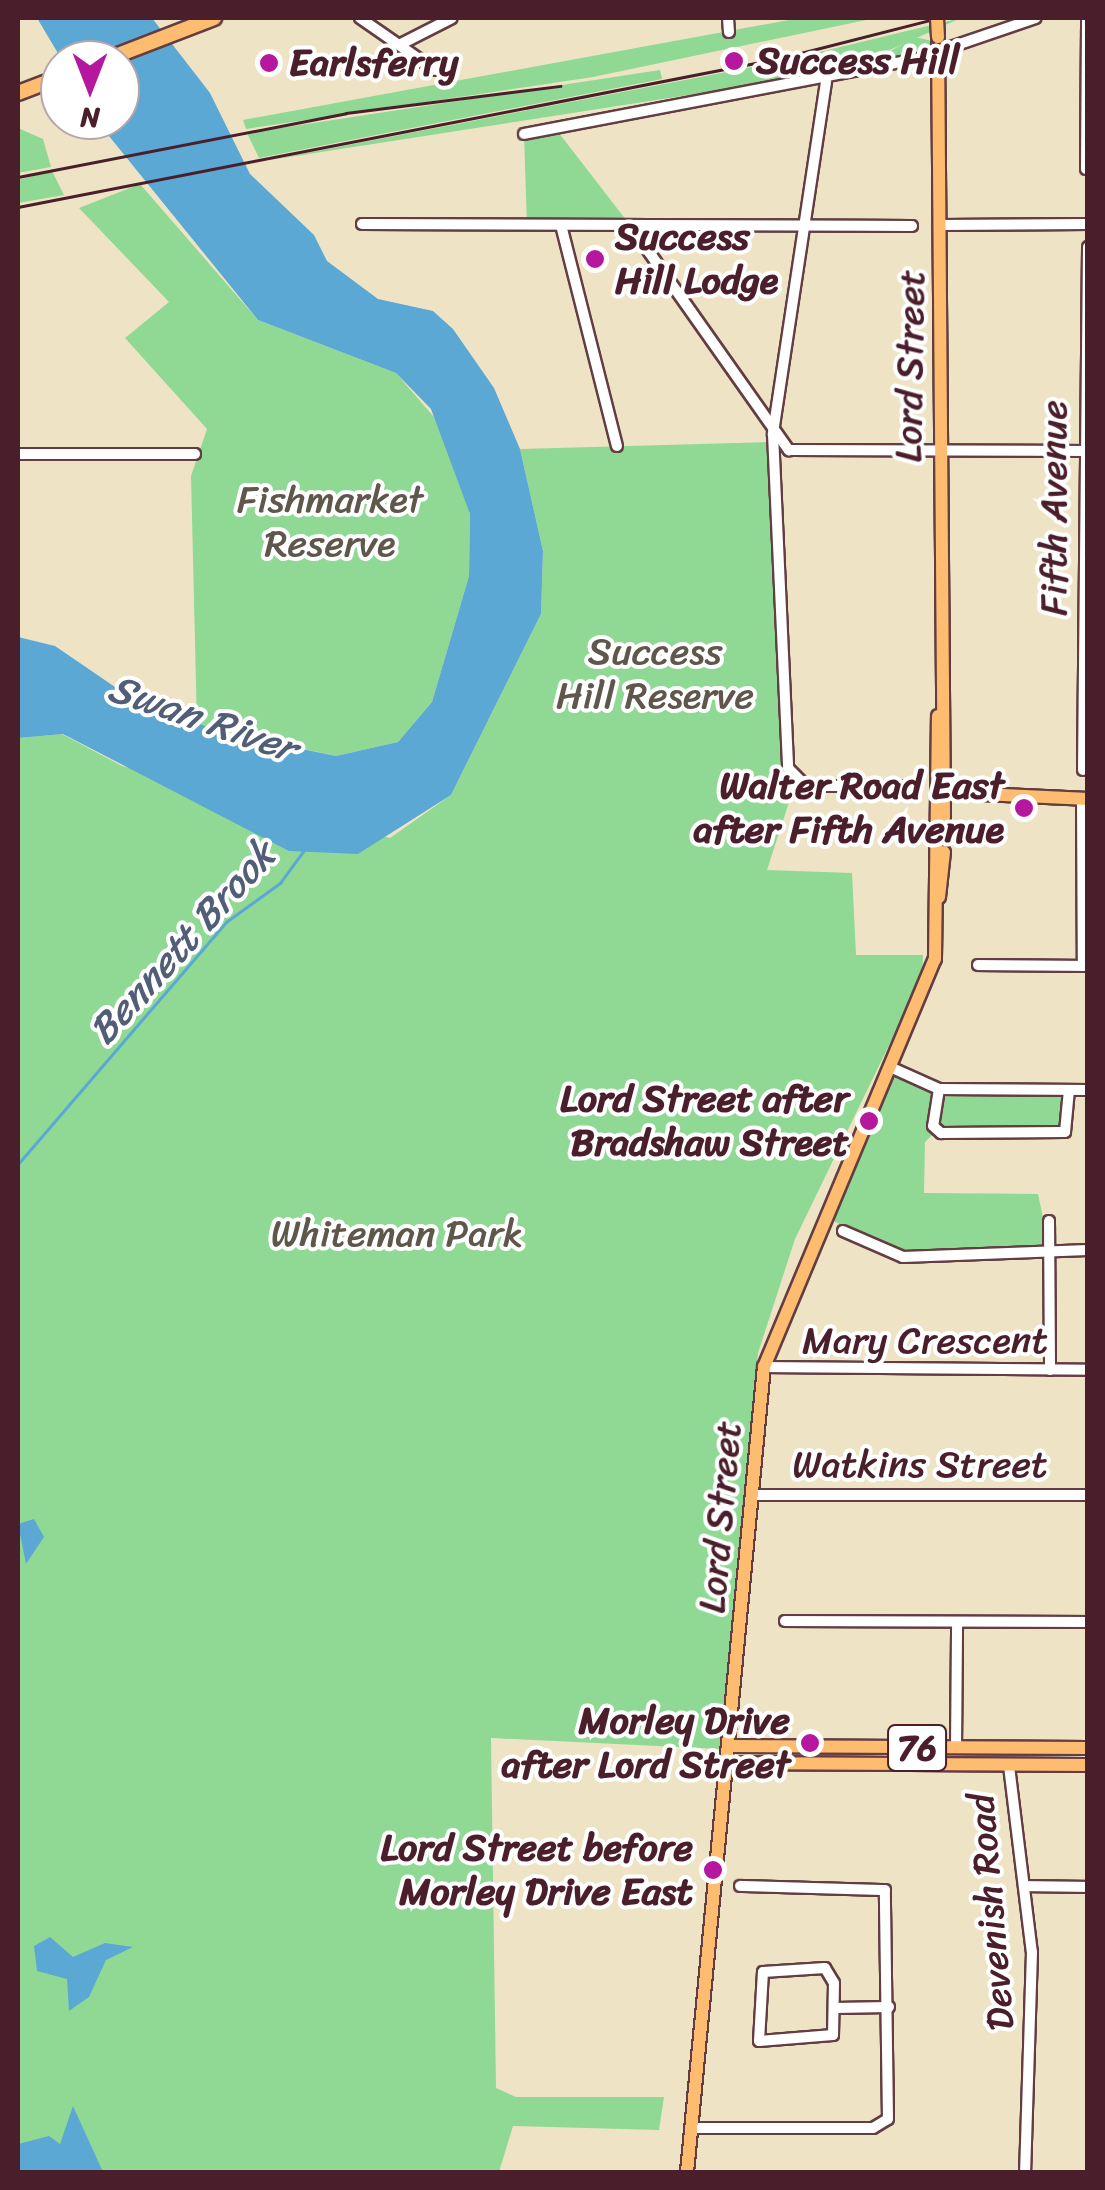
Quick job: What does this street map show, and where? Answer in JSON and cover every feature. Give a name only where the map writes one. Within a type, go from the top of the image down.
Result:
[{"type":"highway","points":[[140,47],[214,18]]},
{"type":"main road","name":"Lord Street","points":[[687,2172],[764,1367],[935,959],[942,226],[937,18]]},
{"type":"main road","points":[[939,792],[1084,799]]},
{"type":"main road","name":"76","points":[[730,1746],[1088,1748]]},
{"type":"main road","name":"76","points":[[728,1764],[1088,1766]]},
{"type":"street","points":[[360,18],[435,70]]},
{"type":"street","points":[[400,45],[452,18]]},
{"type":"street","points":[[728,18],[729,32]]},
{"type":"street","points":[[939,44],[1036,18]]},
{"type":"street","points":[[1086,170],[1087,18]]},
{"type":"street","points":[[524,134],[826,82],[918,59]]},
{"type":"street","points":[[826,82],[798,225],[773,434],[788,768],[806,786],[907,786]]},
{"type":"street","points":[[362,224],[912,226]]},
{"type":"street","points":[[942,226],[1088,224]]},
{"type":"street","points":[[562,225],[617,446]]},
{"type":"street","points":[[630,225],[773,434],[789,450],[1086,451]]},
{"type":"street","name":"Fifth Avenue","points":[[1084,770],[1088,247]]},
{"type":"street","points":[[18,454],[195,454]]},
{"type":"street","points":[[978,966],[1085,966],[1084,799]]},
{"type":"street","points":[[890,1067],[939,1089],[1088,1090]]},
{"type":"street","points":[[939,1089],[933,1126],[942,1133],[1066,1132],[1070,1090]]},
{"type":"street","points":[[1049,1221],[1050,1370]]},
{"type":"street","points":[[844,1231],[902,1257],[1088,1250]]},
{"type":"street","name":"Mary Crescent","points":[[764,1367],[1088,1370]]},
{"type":"street","name":"Watkins Street","points":[[753,1495],[1088,1495]]},
{"type":"street","points":[[784,1621],[1088,1622]]},
{"type":"street","points":[[956,1748],[957,1622]]},
{"type":"street","name":"Devenish Road","points":[[1009,1766],[1032,1986],[1026,2172]]},
{"type":"street","points":[[692,2128],[880,2127],[888,2113],[885,1890],[740,1886]]},
{"type":"street","points":[[1024,1886],[1088,1886]]},
{"type":"street","points":[[768,1968],[825,1968],[835,2008],[832,2035],[822,2043],[754,2036],[768,1968]]},
{"type":"street","points":[[835,2008],[889,2007]]},
{"type":"green space","points":[[800,18],[876,18],[593,77],[246,129],[243,120]]},
{"type":"green space","points":[[961,18],[843,71],[270,160],[778,62]]},
{"type":"green space","points":[[915,37],[932,41],[933,53],[856,71]]},
{"type":"green space","points":[[660,70],[662,79],[259,158],[247,133]]},
{"type":"green space","points":[[18,128],[43,140],[51,167],[18,173]]},
{"type":"green space","points":[[555,128],[630,225],[527,225],[524,134]]},
{"type":"green space","points":[[52,171],[64,195],[18,203],[18,180]]},
{"type":"green space","name":"Fishmarket Reserve","points":[[140,184],[258,320],[396,373],[446,431],[470,514],[469,576],[432,702],[398,742],[336,756],[197,725],[191,476],[207,429],[125,338],[169,302],[79,208]]},
{"type":"green space","name":"Whiteman Park","points":[[773,442],[789,774],[780,798],[790,799],[767,870],[852,873],[856,955],[923,955],[922,977],[795,1239],[758,1353],[720,1749],[491,1738],[496,2088],[516,2097],[664,2097],[659,2130],[513,2126],[499,2172],[18,2172],[18,738],[62,734],[122,766],[390,838],[451,795],[541,614],[543,551],[520,449]]},
{"type":"green space","points":[[890,1067],[939,1089],[1069,1090],[1069,1130],[936,1131],[925,1142],[924,1193],[1038,1194],[1050,1250],[903,1257],[824,1216]]},
{"type":"water","name":"Swan River","points":[[37,18],[152,18],[210,93],[250,174],[314,235],[327,261],[378,299],[433,311],[453,329],[494,388],[520,449],[543,551],[541,614],[451,795],[358,854],[289,851],[63,734],[18,738],[18,637],[55,646],[134,700],[221,732],[336,756],[398,742],[432,702],[469,576],[470,514],[431,409],[396,373],[258,320],[112,140],[140,140],[140,40],[50,40]]},
{"type":"water","points":[[34,1519],[44,1537],[26,1564],[18,1524]]},
{"type":"water","points":[[50,1937],[73,1957],[105,1943],[133,1947],[106,1960],[89,1997],[69,2011],[67,1979],[37,1971],[34,1946]]},
{"type":"water","points":[[73,2106],[103,2172],[18,2172],[18,2144],[49,2136],[60,2144]]},
{"type":"waterway","name":"Bennett Brook","points":[[18,1164],[226,922],[280,883],[305,849]]},
{"type":"railway","points":[[18,207],[781,58],[938,18]]},
{"type":"railway","points":[[18,177],[346,113],[560,86]]},
{"type":"place","name":"Success Hill","points":[[734,61]]},
{"type":"place","name":"Earlsferry","points":[[269,63]]},
{"type":"place","name":"Success Hill Lodge","points":[[595,259]]},
{"type":"place","name":"Walter Road East after Fifth Avenue","points":[[1024,808]]},
{"type":"place","name":"Lord Street after Bradshaw Street","points":[[869,1121]]},
{"type":"place","name":"Morley Drive after Lord Street","points":[[810,1743]]},
{"type":"place","name":"Lord Street before Morley Drive East","points":[[713,1870]]},
{"type":"park label","name":"Success Hill Reserve","points":[[655,674]]}]
